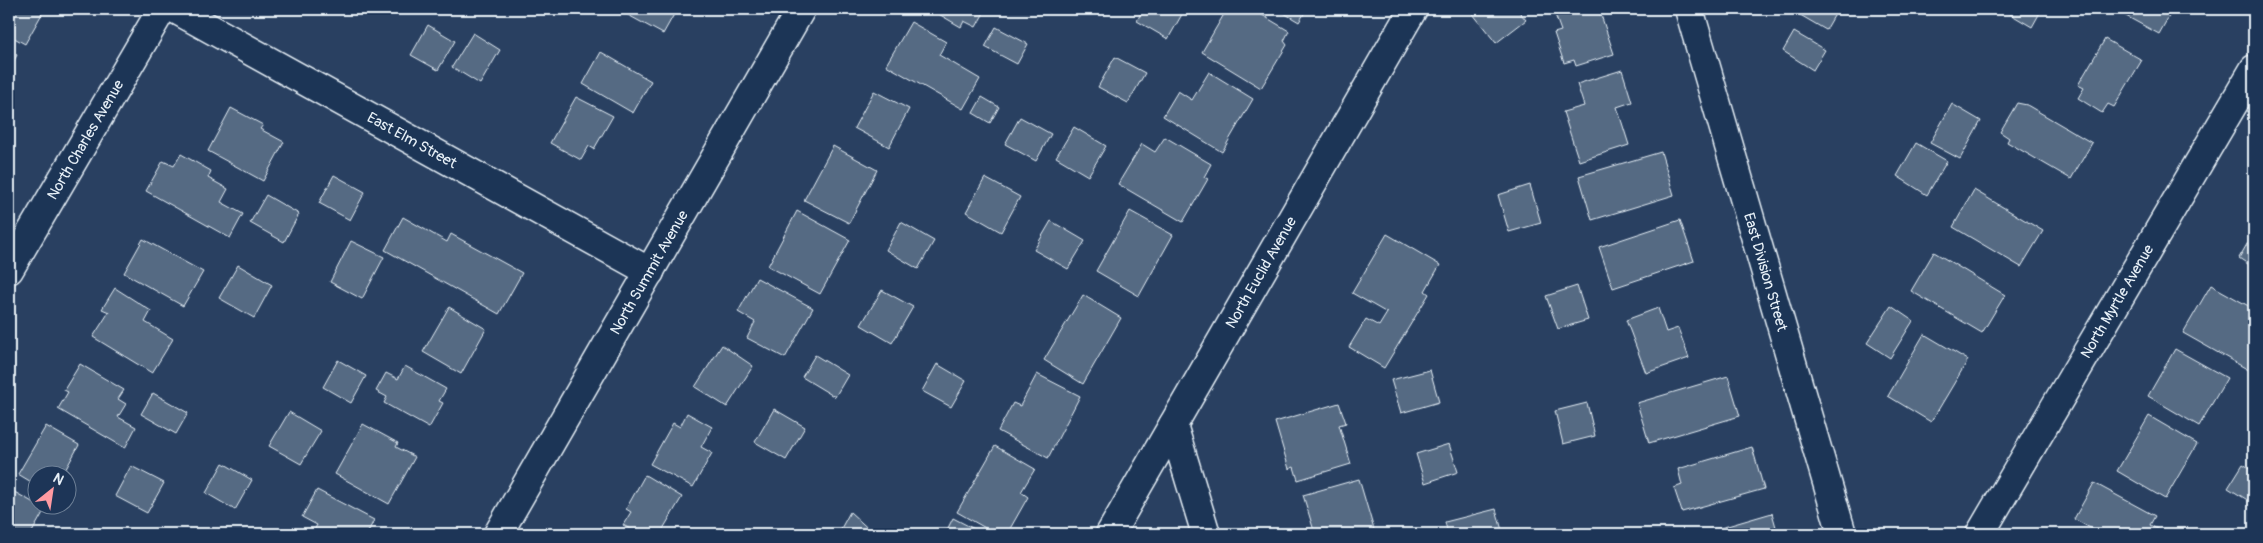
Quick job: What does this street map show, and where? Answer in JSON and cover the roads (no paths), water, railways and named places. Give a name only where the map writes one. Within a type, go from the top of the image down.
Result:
[{"type":"street","name":"North Charles Avenue","points":[[9,270],[162,9]]},
{"type":"street","name":"East Elm Street","points":[[175,9],[650,272]]},
{"type":"street","name":"North Summit Avenue","points":[[498,534],[801,9]]},
{"type":"street","name":"North Euclid Avenue","points":[[1110,534],[1413,9]]},
{"type":"street","name":"East Division Street","points":[[1689,9],[1842,534]]},
{"type":"street","name":"North Myrtle Avenue","points":[[1980,534],[2254,69]]},
{"type":"street","points":[[1172,425],[1206,534]]}]
